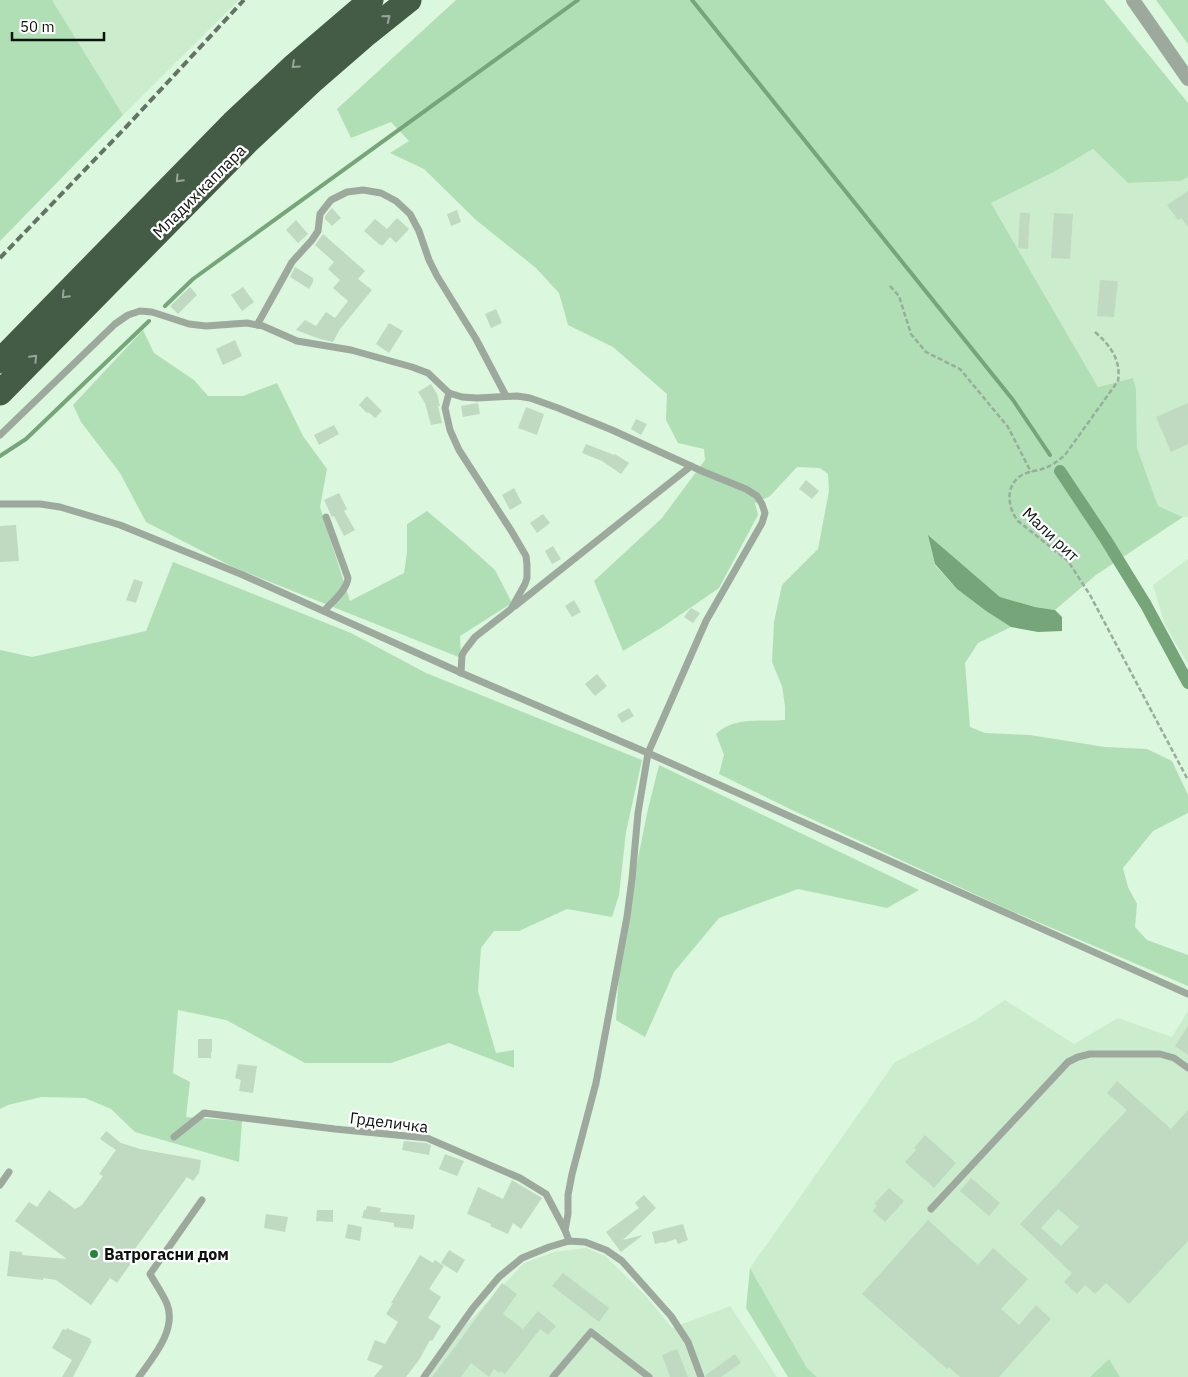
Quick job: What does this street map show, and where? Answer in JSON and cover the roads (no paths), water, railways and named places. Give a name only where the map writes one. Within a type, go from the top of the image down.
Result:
[{"type":"highway","name":"Младих каплара","points":[[0,361],[233,123],[295,65],[371,0]]},
{"type":"highway","name":"Младих каплара","points":[[0,393],[256,134],[311,82],[409,0]]},
{"type":"street","points":[[1134,0],[1188,79]]},
{"type":"lane","points":[[257,325],[292,262],[318,231],[320,214],[331,200],[347,192],[364,190],[380,193],[396,201],[410,214],[420,231],[429,260],[437,276],[476,339],[506,396]]},
{"type":"lane","points":[[0,435],[114,324],[128,314],[140,311],[152,312],[189,324],[206,326],[247,323],[263,326],[297,341],[351,350],[412,367],[428,373],[449,393],[462,397],[524,397],[558,408],[612,430],[746,489],[757,496],[765,513],[762,523],[706,621],[648,753],[638,813],[627,917],[596,1083],[572,1174],[565,1230]]},
{"type":"lane","points":[[449,393],[445,408],[450,430],[459,450],[526,556],[527,578],[511,609]]},
{"type":"lane","points":[[461,673],[462,655],[475,637],[691,466]]},
{"type":"lane","points":[[0,504],[40,504],[60,507],[112,522],[243,575],[1188,994]]},
{"type":"lane","points":[[324,612],[348,582],[326,517]]},
{"type":"lane","points":[[931,1209],[1068,1062],[1090,1054],[1160,1054],[1174,1058],[1188,1068]]},
{"type":"lane","name":"Грделичка","points":[[174,1137],[204,1113],[427,1138],[520,1178],[546,1194],[569,1241]]},
{"type":"lane","points":[[0,1185],[9,1172]]},
{"type":"lane","points":[[139,1377],[168,1332],[170,1318],[167,1304],[150,1274],[202,1200]]},
{"type":"lane","points":[[424,1377],[473,1308],[499,1277],[522,1258],[569,1241],[585,1242],[606,1250],[622,1261],[671,1316],[688,1342],[701,1377]]},
{"type":"lane","points":[[553,1377],[591,1332],[650,1377]]},
{"type":"waterway","points":[[165,306],[193,279],[578,0]]},
{"type":"waterway","points":[[692,0],[1013,400],[1050,455]]},
{"type":"waterway","points":[[0,456],[26,439],[149,321]]},
{"type":"waterway","points":[[1060,471],[1146,605],[1188,683]]},
{"type":"railway","points":[[0,258],[127,126],[244,0]]},
{"type":"place","name":"Ватрогасни дом","points":[[94,1254]]}]
